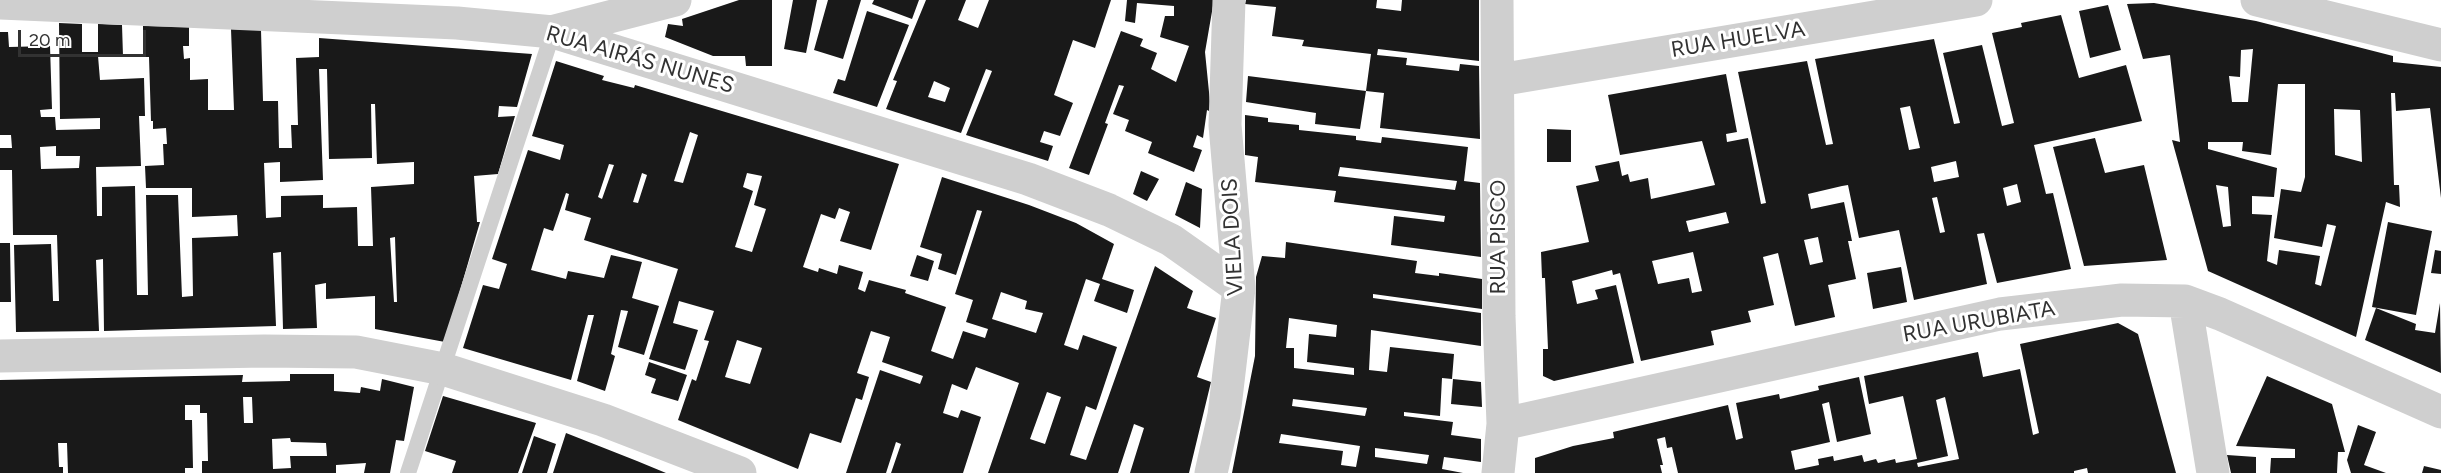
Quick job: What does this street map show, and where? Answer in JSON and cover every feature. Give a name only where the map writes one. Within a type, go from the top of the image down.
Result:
[{"type":"street","points":[[553,32],[675,0]]},
{"type":"street","name":"VIELA DOIS","points":[[1211,473],[1224,415],[1239,288],[1225,125],[1229,0]]},
{"type":"street","name":"RUA PISCO","points":[[1497,0],[1499,316],[1503,424],[1498,473]]},
{"type":"street","name":"RUA HUELVA","points":[[1499,80],[1976,0]]},
{"type":"street","points":[[2257,0],[2441,45]]},
{"type":"street","name":"RUA AIRÁS NUNES","points":[[0,3],[446,22],[553,32],[1028,179],[1109,210],[1171,240],[1239,288]]},
{"type":"street","name":"RUA URUBIATA","points":[[1503,424],[2000,314],[2122,300],[2185,301],[2220,314],[2441,412]]},
{"type":"street","points":[[2185,301],[2213,473]]},
{"type":"street","points":[[0,356],[264,351],[356,352],[443,369],[603,420],[740,473]]},
{"type":"lane","points":[[408,473],[553,32]]},
{"type":"building","points":[[739,0],[772,0],[772,66],[746,66],[745,56],[713,56],[665,37],[668,24],[683,26],[682,19]]},
{"type":"building","points":[[793,0],[817,0],[806,53],[784,49]]},
{"type":"building","points":[[828,0],[861,0],[843,59],[814,50]]},
{"type":"building","points":[[874,0],[919,0],[912,19],[872,4]]},
{"type":"building","points":[[926,0],[966,0],[958,20],[978,28],[989,0],[1111,0],[1095,48],[1073,40],[1054,95],[1073,103],[1060,136],[1044,131],[1040,142],[1053,146],[1048,161],[966,135],[992,71],[986,69],[961,133],[886,109],[897,81],[893,80]],"holes":[[[934,81],[950,88],[945,102],[928,97]]]},
{"type":"building","points":[[1127,0],[1214,0],[1205,52],[1211,112],[1207,110],[1203,138],[1197,135],[1193,147],[1202,150],[1194,172],[1148,153],[1152,142],[1125,131],[1129,120],[1113,114],[1124,86],[1119,85],[1105,123],[1108,124],[1089,175],[1069,168],[1121,31],[1143,39],[1140,46],[1157,53],[1151,69],[1176,82],[1189,46],[1160,37],[1165,16],[1174,16],[1174,6],[1137,3],[1135,23],[1125,21]]},
{"type":"building","points":[[1246,0],[1377,0],[1376,8],[1401,11],[1402,0],[1479,0],[1479,61],[1378,49],[1377,55],[1407,58],[1406,65],[1459,71],[1460,64],[1479,66],[1480,139],[1380,128],[1384,93],[1366,91],[1371,54],[1302,46],[1304,40],[1272,36],[1276,7],[1245,4]]},
{"type":"building","points":[[2154,3],[2256,21],[2393,56],[2393,62],[2441,67],[2441,198],[2430,108],[2396,111],[2395,93],[2391,93],[2394,185],[2399,185],[2400,207],[2386,202],[2356,337],[2208,271],[2172,140],[2180,142],[2170,55],[2143,59],[2127,4]],"holes":[[[2253,49],[2248,102],[2232,102],[2229,76],[2240,77],[2241,50]],[[2278,84],[2305,84],[2305,177],[2301,192],[2281,189],[2274,238],[2322,247],[2327,224],[2336,226],[2321,286],[2315,284],[2320,256],[2279,250],[2277,265],[2267,261],[2272,215],[2252,214],[2252,196],[2274,197],[2277,168],[2208,149],[2208,142],[2243,142],[2242,151],[2271,155]],[[2334,109],[2360,110],[2362,162],[2335,155]],[[2216,185],[2228,187],[2231,226],[2223,227]]]},
{"type":"building","points":[[2108,5],[2121,50],[2090,58],[2079,11]]},
{"type":"building","points":[[867,11],[909,25],[877,107],[833,93],[838,79],[845,81]]},
{"type":"building","points":[[2061,15],[2079,78],[2126,65],[2142,121],[2034,145],[2046,194],[2053,193],[2071,269],[1997,283],[1984,233],[1977,234],[1987,284],[1914,300],[1899,230],[1859,238],[1848,185],[1842,186],[1808,194],[1811,209],[1844,202],[1852,241],[1848,241],[1856,279],[1828,285],[1835,317],[1795,326],[1778,253],[1763,257],[1774,305],[1748,311],[1751,322],[1711,331],[1714,345],[1641,361],[1620,273],[1613,275],[1612,270],[1572,281],[1577,304],[1598,299],[1595,290],[1616,285],[1634,363],[1554,381],[1543,376],[1543,349],[1548,349],[1545,278],[1542,278],[1541,252],[1589,242],[1576,186],[1599,181],[1595,166],[1619,161],[1622,176],[1628,174],[1630,182],[1648,178],[1651,199],[1715,185],[1702,141],[1620,155],[1608,95],[1726,74],[1737,132],[1726,134],[1727,142],[1748,138],[1761,204],[1766,203],[1738,72],[1807,61],[1826,145],[1833,144],[1815,59],[1934,39],[1954,124],[1960,123],[1943,53],[1982,45],[2002,126],[2014,123],[1992,33],[2022,27],[2021,23]],"holes":[[[1910,106],[1920,148],[1909,150],[1900,108]],[[1956,161],[1959,177],[1934,182],[1931,167]],[[2017,184],[2021,202],[2007,206],[2003,188]],[[1937,197],[1945,232],[1940,233],[1932,198]],[[1726,212],[1729,223],[1689,232],[1686,221]],[[1818,237],[1823,262],[1810,265],[1804,240]],[[1693,252],[1702,291],[1692,293],[1689,278],[1658,284],[1652,261]]]},
{"type":"building","points":[[59,23],[82,24],[82,52],[98,52],[98,24],[122,25],[123,56],[98,56],[100,80],[144,78],[145,116],[139,116],[141,166],[96,167],[97,216],[102,216],[102,187],[135,186],[137,295],[148,295],[146,195],[178,195],[182,297],[193,296],[192,238],[238,236],[237,215],[192,217],[192,188],[146,188],[145,166],[164,165],[163,144],[167,144],[166,128],[153,129],[153,121],[151,121],[149,57],[143,57],[143,26],[189,27],[189,46],[183,46],[184,59],[190,58],[190,80],[208,79],[208,110],[234,110],[231,29],[261,30],[263,101],[278,101],[279,148],[292,148],[291,125],[298,125],[296,58],[319,57],[319,38],[532,54],[517,107],[499,106],[498,117],[515,116],[498,174],[474,176],[477,222],[480,222],[445,342],[375,329],[375,296],[326,299],[326,283],[315,285],[317,328],[283,329],[281,252],[273,253],[276,326],[104,331],[103,259],[96,260],[99,331],[16,332],[14,245],[51,244],[53,301],[59,301],[57,235],[13,235],[12,170],[0,170],[0,148],[12,148],[11,135],[0,135],[0,32],[8,32],[9,47],[50,46],[52,109],[40,110],[41,117],[55,117],[56,130],[100,129],[100,118],[60,119]],"holes":[[[319,69],[327,69],[329,159],[372,158],[371,104],[375,104],[377,164],[414,162],[414,184],[371,187],[373,246],[358,246],[357,207],[323,208],[323,195],[281,196],[281,217],[266,218],[264,163],[280,162],[280,182],[323,180]],[[56,146],[56,156],[80,156],[79,168],[41,169],[40,147]],[[395,237],[397,302],[394,302],[390,238]]]},
{"type":"building","points":[[556,61],[604,76],[602,80],[634,88],[635,85],[899,164],[871,250],[840,241],[850,212],[839,208],[835,219],[821,214],[803,267],[818,272],[819,268],[837,274],[839,265],[863,272],[858,289],[865,292],[869,280],[906,290],[905,293],[946,307],[931,351],[953,359],[963,331],[985,338],[988,329],[966,322],[973,300],[955,294],[982,211],[977,210],[956,275],[938,269],[942,254],[920,247],[942,177],[1076,223],[1114,244],[1102,279],[1134,290],[1127,313],[1094,301],[1100,284],[1086,279],[1064,345],[1078,350],[1083,335],[1117,347],[1096,410],[1086,406],[1070,455],[1086,460],[1155,266],[1193,291],[1187,308],[1216,318],[1197,377],[1211,382],[1189,473],[1130,473],[1144,428],[1134,424],[1118,473],[988,473],[1019,383],[976,367],[967,390],[952,384],[943,413],[958,418],[961,410],[981,417],[963,473],[891,473],[901,444],[896,442],[886,473],[846,473],[880,370],[920,384],[923,376],[882,362],[890,337],[871,331],[857,373],[869,377],[862,400],[856,398],[841,443],[810,433],[798,469],[678,420],[692,379],[696,381],[709,341],[704,340],[714,311],[679,301],[673,323],[698,330],[685,370],[649,359],[678,269],[584,240],[591,218],[565,210],[569,194],[566,193],[553,231],[544,228],[531,270],[566,279],[568,271],[604,278],[611,255],[642,262],[632,298],[659,306],[644,355],[618,347],[628,311],[621,310],[611,354],[615,356],[605,391],[577,381],[594,315],[588,315],[571,380],[463,348],[483,285],[499,289],[507,264],[492,259],[528,150],[560,160],[564,145],[532,136]],"holes":[[[690,132],[698,135],[683,183],[674,181]],[[609,164],[614,165],[602,199],[598,197]],[[642,173],[647,175],[638,203],[633,202]],[[747,173],[762,176],[754,205],[766,209],[752,252],[735,247],[753,191],[743,187]],[[1001,292],[1027,301],[1025,309],[1043,313],[1036,333],[992,319]],[[737,340],[762,348],[750,384],[725,377]],[[1047,392],[1061,397],[1045,444],[1030,439]]]},
{"type":"building","points":[[1248,76],[1366,91],[1360,129],[1315,124],[1316,113],[1246,102]]},
{"type":"building","points":[[1245,115],[1268,118],[1268,122],[1299,125],[1299,130],[1356,136],[1356,140],[1381,143],[1382,137],[1468,147],[1464,181],[1480,183],[1481,257],[1391,245],[1394,216],[1444,222],[1445,216],[1334,202],[1336,191],[1255,182],[1258,157],[1245,155]],"holes":[[[1340,167],[1457,181],[1455,190],[1338,176]]]},
{"type":"building","points":[[1547,129],[1571,130],[1571,162],[1547,162]]},
{"type":"building","points":[[2095,138],[2105,173],[2144,165],[2167,260],[2084,266],[2053,147]]},
{"type":"building","points":[[1141,171],[1159,179],[1147,201],[1133,194]]},
{"type":"building","points":[[1186,182],[1202,189],[1200,228],[1175,215]]},
{"type":"building","points":[[2388,222],[2432,231],[2416,315],[2372,307]]},
{"type":"building","points":[[1286,242],[1417,261],[1415,273],[1439,276],[1439,273],[1482,279],[1482,309],[1373,294],[1373,298],[1481,313],[1481,346],[1371,330],[1369,370],[1387,372],[1390,347],[1454,354],[1452,379],[1442,378],[1440,416],[1404,412],[1404,416],[1453,422],[1451,435],[1481,439],[1481,462],[1444,457],[1442,469],[1463,473],[1232,473],[1255,356],[1256,277],[1262,256],[1285,258]],"holes":[[[1289,318],[1337,325],[1336,337],[1309,334],[1307,362],[1354,368],[1354,375],[1294,368],[1294,348],[1286,348]],[[1293,399],[1367,408],[1365,416],[1292,406]],[[1281,434],[1360,446],[1356,467],[1341,465],[1343,451],[1279,443]],[[1375,448],[1429,455],[1427,464],[1375,457]]]},
{"type":"building","points":[[0,243],[10,243],[11,302],[0,302]]},
{"type":"building","points":[[2435,250],[2441,251],[2441,274],[2431,273]]},
{"type":"building","points":[[917,255],[934,261],[928,281],[910,276]]},
{"type":"building","points":[[1901,267],[1907,302],[1873,309],[1867,273]]},
{"type":"building","points":[[2440,303],[2441,373],[2365,340],[2376,308],[2416,324],[2415,330],[2435,333]]},
{"type":"building","points":[[2118,323],[2138,334],[2176,473],[2088,473],[2087,468],[2074,471],[2074,473],[1678,473],[1672,447],[1667,448],[1665,437],[1657,439],[1663,465],[1660,465],[1662,473],[1535,473],[1535,458],[1573,446],[1614,438],[1613,432],[1728,405],[1736,440],[1743,438],[1736,403],[1779,394],[1780,399],[1819,390],[1818,386],[1859,377],[1871,434],[1837,442],[1829,402],[1822,404],[1830,442],[1791,451],[1795,470],[1819,465],[1818,459],[1833,456],[1834,461],[1862,455],[1864,462],[1876,459],[1878,463],[1895,459],[1896,463],[1917,459],[1903,396],[1869,404],[1864,376],[1978,352],[1983,377],[2020,369],[2033,435],[2039,433],[2020,344]],"holes":[[[1945,397],[1959,459],[1918,467],[1917,463],[1948,456],[1936,400]]]},
{"type":"building","points":[[649,362],[687,375],[678,401],[651,393],[656,379],[645,375]]},
{"type":"building","points":[[290,374],[334,374],[334,391],[360,393],[361,387],[380,391],[382,379],[414,387],[404,441],[396,440],[390,473],[364,473],[366,463],[336,465],[336,473],[202,473],[202,461],[208,461],[207,413],[200,413],[200,405],[185,405],[185,420],[192,420],[193,468],[185,468],[185,473],[68,473],[67,443],[58,443],[59,467],[63,467],[63,473],[0,473],[0,380],[243,375],[242,382],[290,381]],"holes":[[[243,397],[252,397],[253,423],[244,423]],[[290,438],[291,442],[326,443],[327,456],[290,456],[291,468],[273,469],[272,439]]]},
{"type":"building","points":[[2267,376],[2332,404],[2345,452],[2338,452],[2337,473],[2270,473],[2271,458],[2295,458],[2295,449],[2236,446]]},
{"type":"building","points":[[1453,379],[1481,382],[1482,407],[1451,404]]},
{"type":"building","points":[[443,396],[536,423],[518,473],[452,473],[456,461],[425,451]]},
{"type":"building","points":[[2358,425],[2376,432],[2364,465],[2386,473],[2351,473],[2347,460]]},
{"type":"building","points":[[566,433],[637,461],[666,473],[553,473]]},
{"type":"building","points":[[534,436],[556,444],[547,473],[522,473]]},
{"type":"building","points":[[2227,455],[2256,457],[2256,473],[2231,473]]},
{"type":"building","points":[[2424,466],[2441,470],[2441,473],[2422,473]]}]
